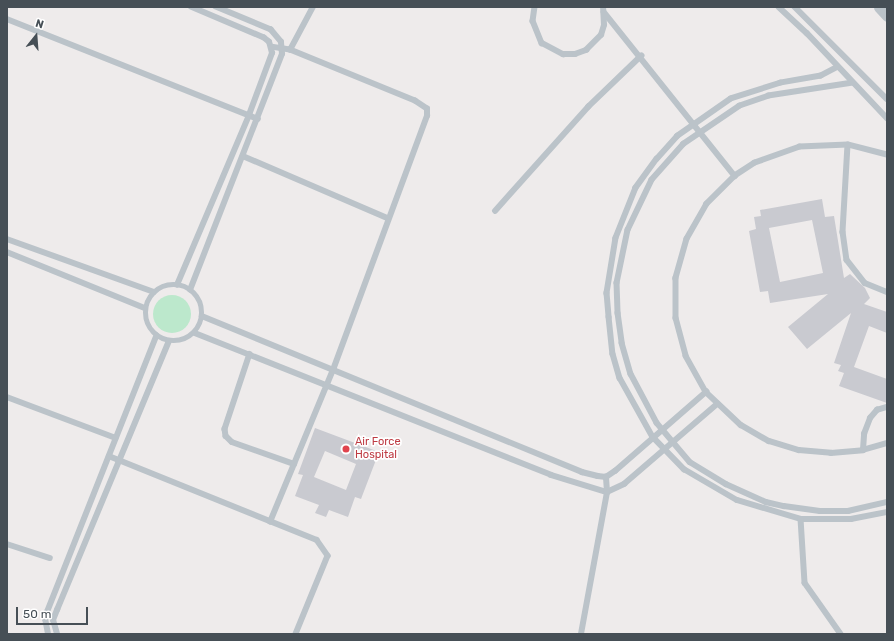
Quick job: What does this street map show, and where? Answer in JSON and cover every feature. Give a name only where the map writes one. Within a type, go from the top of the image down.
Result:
[{"type":"street","points":[[879,7],[887,16]]},
{"type":"lane","points":[[191,7],[264,38],[272,47],[290,50],[415,101],[427,110],[425,124],[388,218],[333,370],[270,522]]},
{"type":"lane","points":[[190,290],[280,62],[282,48],[277,35],[271,30],[216,7]]},
{"type":"lane","points":[[290,50],[313,7]]},
{"type":"lane","points":[[535,7],[533,21],[536,33],[542,43],[563,54],[575,54],[594,44],[604,25],[604,9]]},
{"type":"lane","points":[[779,7],[887,118]]},
{"type":"lane","points":[[795,7],[887,99]]},
{"type":"lane","points":[[604,9],[735,176]]},
{"type":"lane","points":[[7,19],[258,119]]},
{"type":"lane","points":[[176,285],[249,115],[270,60],[272,47]]},
{"type":"lane","points":[[496,211],[593,102],[641,56]]},
{"type":"lane","points":[[838,67],[820,76],[781,83],[731,99],[694,124],[657,159],[636,188],[624,213],[610,267],[607,293],[613,354],[620,378],[653,437],[684,469],[712,487],[762,509],[801,519],[851,519],[887,512]]},
{"type":"lane","points":[[853,83],[769,96],[740,106],[684,144],[652,180],[628,230],[620,263],[618,313],[622,343],[631,374],[671,442],[690,462],[706,473],[766,502],[820,511],[848,511],[887,502]]},
{"type":"lane","points":[[887,155],[848,145],[824,144],[800,147],[763,160],[735,176],[707,204],[687,239],[676,278],[676,318],[686,356],[706,392],[741,425],[769,441],[787,446],[831,453],[863,450],[887,443]]},
{"type":"lane","points":[[848,145],[844,232],[847,260],[865,283],[887,292]]},
{"type":"lane","points":[[243,156],[388,218]]},
{"type":"lane","points":[[7,239],[154,292]]},
{"type":"lane","points":[[7,252],[146,308]]},
{"type":"lane","points":[[176,285],[190,290],[200,301],[202,316],[194,333],[183,340],[169,341],[156,336],[147,323],[146,308],[154,292],[165,286],[176,285]]},
{"type":"lane","points":[[202,316],[582,472],[606,477]]},
{"type":"lane","points":[[194,333],[327,384],[551,474],[607,492],[624,484],[717,404]]},
{"type":"lane","points":[[48,634],[45,619],[47,612],[156,336]]},
{"type":"lane","points":[[57,634],[53,620],[169,341]]},
{"type":"lane","points":[[250,354],[225,429],[226,436],[232,442],[294,464]]},
{"type":"lane","points":[[606,477],[706,392]]},
{"type":"lane","points":[[7,397],[116,438]]},
{"type":"lane","points":[[863,450],[864,434],[870,418],[877,410],[887,407]]},
{"type":"lane","points":[[109,456],[317,540],[328,556],[296,634]]},
{"type":"lane","points":[[581,634],[607,492],[606,477]]},
{"type":"lane","points":[[801,519],[805,583],[841,634]]},
{"type":"lane","points":[[7,544],[50,558]]},
{"type":"green space","points":[[168,295],[176,295],[186,300],[190,307],[190,321],[186,328],[176,333],[168,333],[158,328],[156,325],[153,318],[153,310],[158,300],[161,298]]},
{"type":"building","points":[[822,199],[825,217],[834,216],[844,278],[850,274],[865,288],[870,298],[864,304],[887,312],[887,333],[869,326],[854,367],[887,379],[887,403],[839,386],[844,373],[838,371],[841,365],[834,363],[851,313],[807,349],[788,327],[828,294],[770,303],[768,291],[760,292],[749,231],[756,229],[754,217],[761,216],[760,210]],"holes":[[[812,220],[823,273],[780,282],[769,228]]]},
{"type":"building","points":[[315,428],[379,452],[361,499],[355,497],[348,517],[329,510],[326,517],[315,513],[319,505],[295,496],[303,475],[298,474]],"holes":[[[325,451],[356,464],[346,490],[314,477]]]},
{"type":"place","name":"Air Force Hospital","points":[[346,449]]}]
